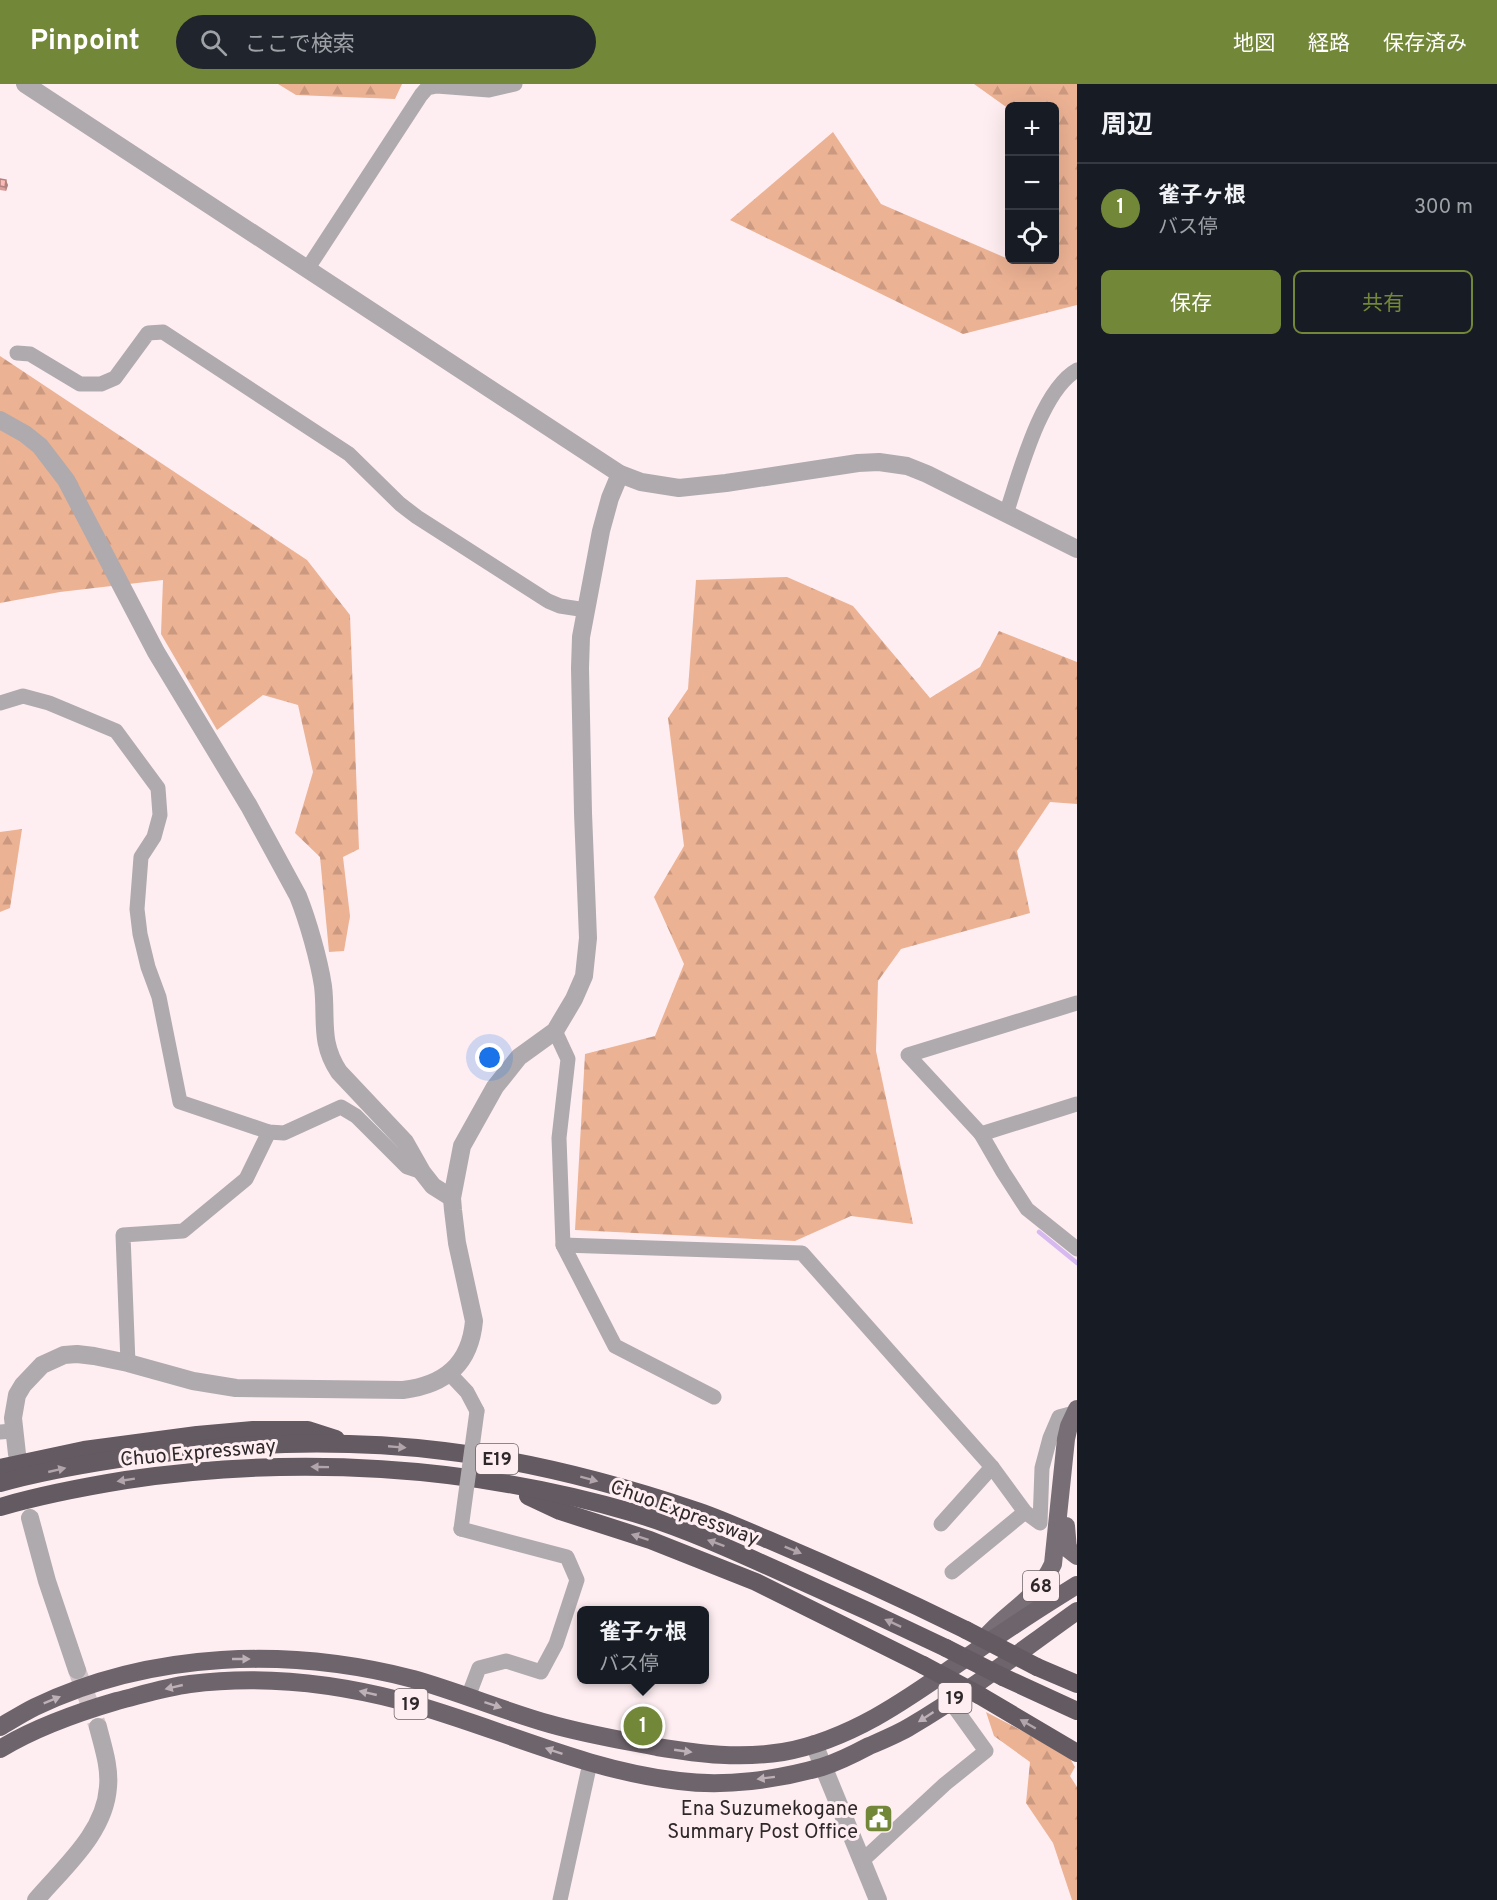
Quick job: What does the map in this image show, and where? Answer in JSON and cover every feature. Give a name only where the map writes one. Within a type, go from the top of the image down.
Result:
[{"type":"highway","points":[[0,1468],[84,1450],[253,1430],[308,1430],[352,1444]]},
{"type":"highway","name":"Chuo Expressway","points":[[0,1483],[77,1465],[178,1450],[268,1444],[352,1444],[445,1451],[504,1461],[579,1477],[697,1511],[814,1559],[966,1630],[1037,1667],[1077,1684]]},
{"type":"highway","name":"Chuo Expressway","points":[[0,1507],[83,1487],[174,1473],[274,1466],[377,1468],[448,1475],[501,1484],[568,1497],[635,1514],[724,1546],[1077,1711]]},
{"type":"highway","points":[[501,1484],[560,1511],[650,1540],[756,1582],[979,1695],[1077,1753]]},
{"type":"highway","name":"19","points":[[0,1727],[35,1707],[76,1690],[133,1672],[178,1664],[228,1659],[285,1659],[345,1666],[412,1679],[551,1724],[621,1740],[725,1756],[783,1752],[836,1736],[888,1711],[1077,1585]]},
{"type":"highway","name":"19","points":[[0,1749],[76,1713],[136,1696],[189,1684],[240,1681],[295,1682],[349,1689],[403,1702],[590,1763],[636,1774],[682,1782],[730,1782],[775,1777],[823,1767],[909,1728],[1073,1619]]},
{"type":"main road","name":"68","points":[[979,1649],[985,1637],[1032,1596],[1046,1580],[1053,1564],[1066,1439],[1076,1411]]},
{"type":"main road","name":"68","points":[[1061,1502],[1065,1508],[1068,1550],[1077,1556]]},
{"type":"street","points":[[25,84],[620,474],[641,482],[679,488],[858,463],[879,462],[907,466],[1077,549]]},
{"type":"street","points":[[308,268],[427,88],[437,86],[489,90],[515,84]]},
{"type":"street","points":[[17,353],[30,354],[80,384],[101,384],[115,378],[147,333],[163,332],[349,454],[368,470],[400,504],[417,517],[548,601],[560,606],[586,610]]},
{"type":"street","points":[[1006,514],[1022,467],[1052,395],[1059,384],[1077,370]]},
{"type":"street","points":[[0,420],[33,440],[66,480],[156,652],[249,806],[298,896],[323,987],[323,1019],[331,1060],[339,1072],[405,1142],[433,1186],[452,1198]]},
{"type":"street","points":[[17,1454],[7,1431],[17,1395],[42,1365],[53,1359],[77,1354],[128,1363],[193,1381],[236,1388],[403,1390],[430,1385],[449,1373],[466,1353],[474,1321],[457,1243],[452,1198],[462,1146],[495,1087],[519,1058],[555,1031],[574,999],[584,976],[588,938],[583,813],[581,637],[601,531],[610,498],[620,474]]},
{"type":"street","points":[[0,703],[23,696],[49,703],[116,731],[158,788],[160,815],[154,837],[141,857],[137,909],[140,934],[148,967],[159,997],[180,1102],[269,1132],[284,1133],[341,1107],[356,1116],[407,1167],[422,1172]]},
{"type":"street","points":[[1077,1003],[908,1054],[981,1134],[1027,1209],[1077,1249]]},
{"type":"street","points":[[555,1031],[568,1059],[559,1138],[563,1245],[615,1346],[714,1397]]},
{"type":"street","points":[[981,1134],[1077,1104]]},
{"type":"street","points":[[128,1363],[123,1235],[183,1231],[246,1179],[269,1132]]},
{"type":"street","points":[[563,1245],[802,1253],[992,1467],[1024,1512],[1040,1523],[1042,1468],[1050,1438],[1059,1417],[1076,1411]]},
{"type":"street","points":[[449,1373],[467,1392],[477,1411],[461,1529],[567,1557],[577,1580],[556,1644],[541,1672],[506,1661],[479,1668],[468,1697]]},
{"type":"street","points":[[941,1524],[992,1467]]},
{"type":"street","points":[[952,1572],[1024,1512]]},
{"type":"street","points":[[30,1518],[47,1581],[77,1670]]},
{"type":"street","points":[[863,1860],[945,1784],[986,1750],[950,1701]]},
{"type":"street","points":[[36,1900],[97,1826],[106,1802],[109,1785],[106,1755],[98,1727]]},
{"type":"street","points":[[814,1744],[878,1900]]},
{"type":"street","points":[[560,1900],[590,1763]]},
{"type":"green space","points":[[278,84],[402,84],[395,99],[296,95]]},
{"type":"green space","points":[[974,84],[1077,84],[1077,305],[963,334],[730,220],[833,132],[881,204],[1005,258],[1005,264],[1059,264],[1059,102],[1005,102],[1005,106]]},
{"type":"green space","points":[[0,356],[307,560],[350,615],[359,849],[343,857],[350,916],[344,951],[329,952],[320,857],[295,833],[313,772],[298,705],[263,695],[217,730],[161,634],[163,580],[60,592],[0,603]]},
{"type":"green space","points":[[787,577],[853,606],[930,698],[980,667],[999,631],[1077,662],[1077,804],[1050,802],[1017,851],[1030,913],[901,949],[878,981],[876,1051],[913,1224],[851,1216],[795,1241],[575,1230],[585,1054],[655,1036],[684,964],[654,897],[684,846],[668,718],[688,689],[696,580]]},
{"type":"green space","points":[[22,829],[10,908],[0,912],[0,832]]},
{"type":"green space","points":[[986,1712],[1068,1755],[1075,1767],[1070,1776],[1077,1787],[1077,1900],[1072,1900],[1053,1843],[1026,1803],[1030,1762],[994,1736]]},
{"type":"building","points":[[0,179],[6,180],[5,187],[0,186]]},
{"type":"waterway","points":[[1039,1232],[1077,1263]]},
{"type":"tunnel","points":[[77,1670],[98,1727]]},
{"type":"place","name":"雀子ヶ根","points":[[643,1726]]},
{"type":"place","name":"Ena Suzumekogane Summary Post Office","points":[[879,1819]]}]
